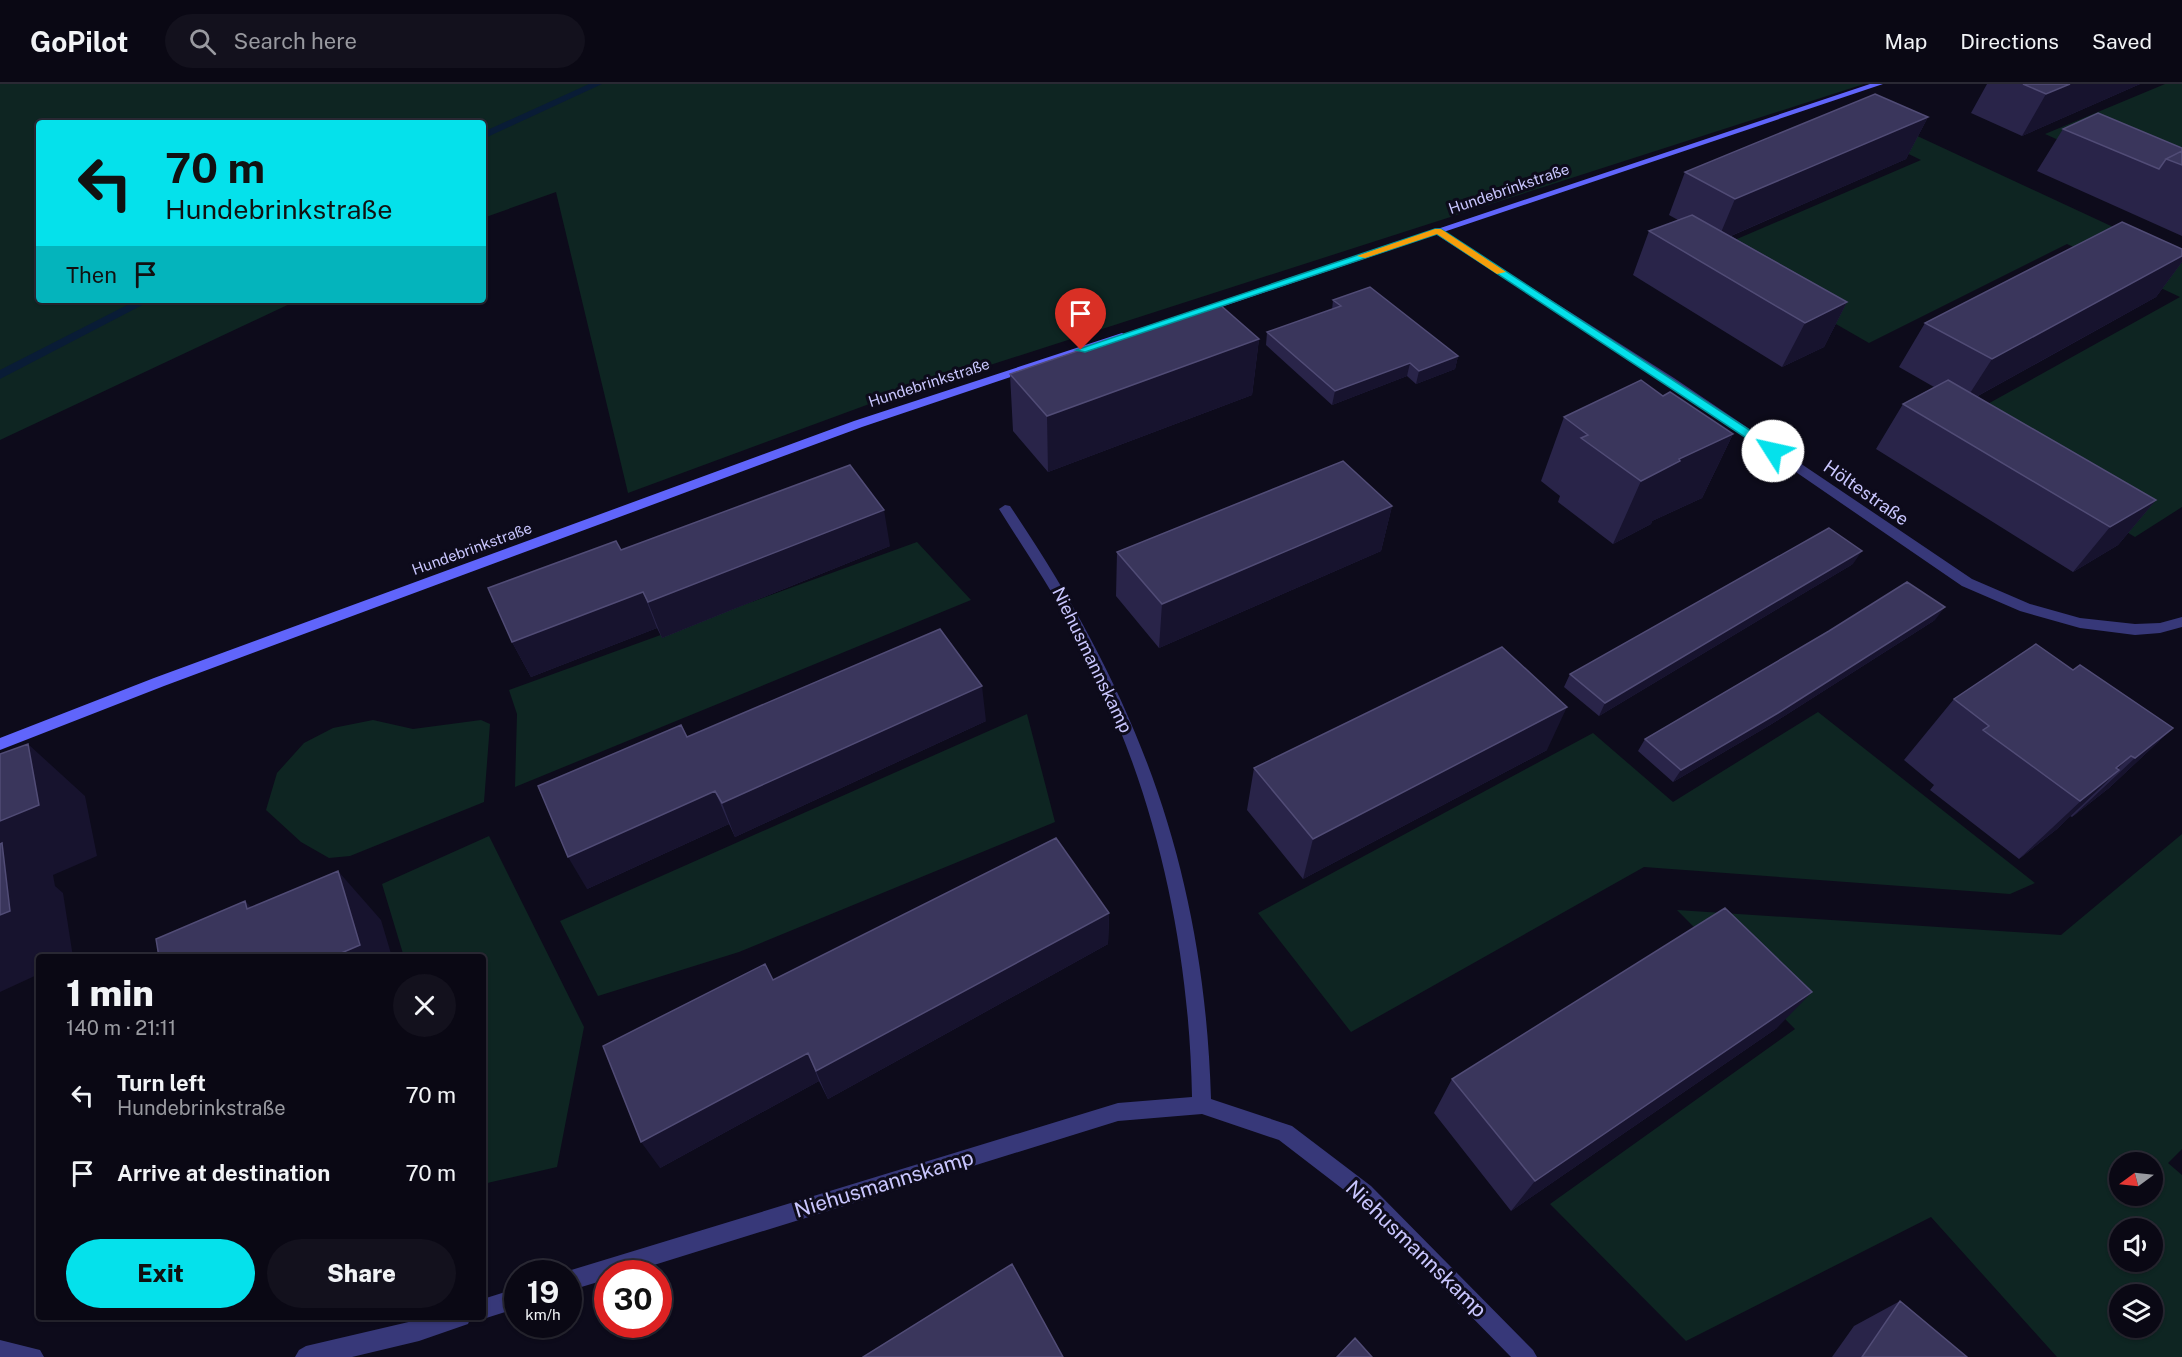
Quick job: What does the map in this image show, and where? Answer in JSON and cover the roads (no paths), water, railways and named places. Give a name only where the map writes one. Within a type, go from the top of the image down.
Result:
[{"type":"street","name":"Hundebrinkstraße","points":[[1188,314],[1880,84]]},
{"type":"street","name":"Höltestraße","points":[[1438,231],[1737,425],[1920,552],[1980,589],[2046,616],[2090,626],[2130,629],[2175,625],[2182,622]]},
{"type":"street","name":"Hundebrinkstraße","points":[[0,744],[159,682],[858,424],[1131,333]]},
{"type":"street","name":"Niehusmannskamp","points":[[1005,509],[1047,570],[1076,621],[1114,696],[1140,762],[1161,828],[1183,914],[1197,1004],[1203,1105]]},
{"type":"street","name":"Niehusmannskamp","points":[[582,1277],[1118,1112],[1203,1105],[1285,1133],[1364,1193],[1526,1357]]},
{"type":"street","points":[[486,1309],[504,1303]]},
{"type":"street","points":[[306,1357],[419,1331],[452,1320]]},
{"type":"street","points":[[0,1351],[33,1357]]},
{"type":"waterway","points":[[486,135],[597,84]]},
{"type":"waterway","points":[[0,375],[140,303]]}]
